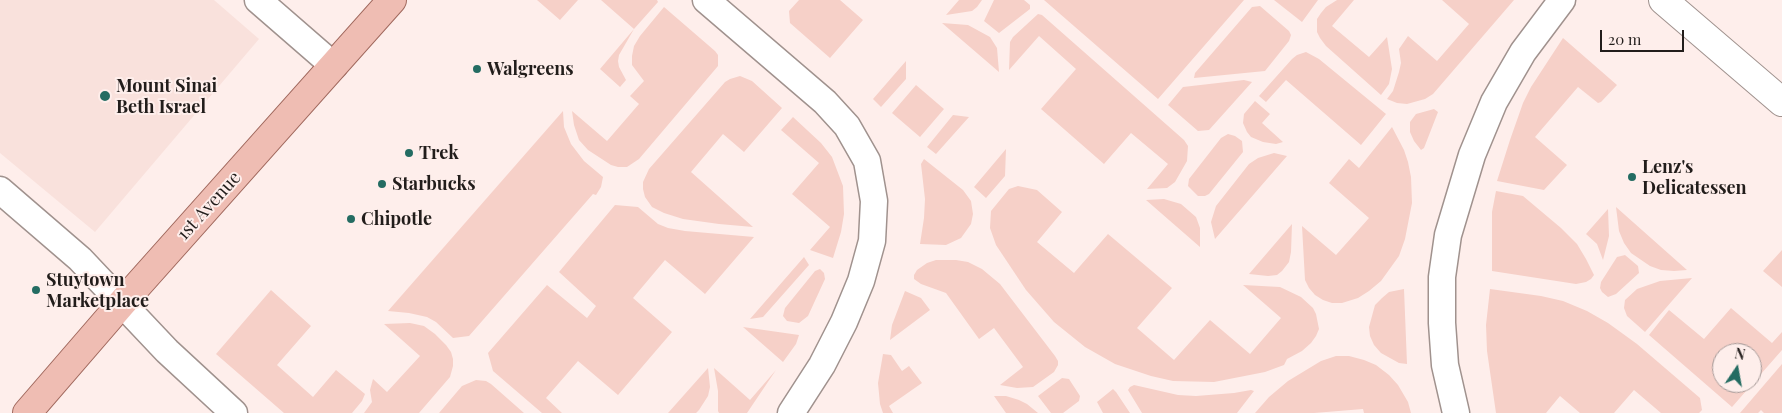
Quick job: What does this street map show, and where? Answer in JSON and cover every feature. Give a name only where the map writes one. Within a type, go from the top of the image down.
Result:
[{"type":"main road","name":"1st Avenue","points":[[27,413],[122,303],[392,0]]},
{"type":"street","points":[[258,0],[334,66]]},
{"type":"street","points":[[706,0],[825,102],[847,126],[867,161],[874,201],[872,241],[861,281],[844,322],[822,365],[791,413]]},
{"type":"street","points":[[1456,413],[1445,364],[1442,323],[1442,277],[1448,235],[1472,155],[1494,102],[1523,52],[1562,0]]},
{"type":"street","points":[[1663,0],[1782,102]]},
{"type":"street","points":[[0,190],[80,259],[167,351],[234,413]]},
{"type":"shaded area","name":"Mount Sinai Beth Israel","points":[[0,0],[214,0],[259,39],[95,232],[0,153]]},
{"type":"shaded area","points":[[537,0],[578,0],[560,20]]},
{"type":"shaded area","points":[[601,0],[657,0],[658,2],[634,29]]},
{"type":"shaded area","points":[[799,0],[840,0],[863,20],[830,58],[790,23],[789,11]]},
{"type":"shaded area","points":[[959,0],[982,0],[972,11],[946,15]]},
{"type":"shaded area","points":[[994,0],[1024,0],[1030,5],[1030,9],[999,33],[984,21]]},
{"type":"shaded area","points":[[1044,0],[1244,0],[1158,99]]},
{"type":"shaded area","points":[[1274,0],[1318,0],[1302,22]]},
{"type":"shaded area","points":[[1337,0],[1354,0],[1332,26],[1369,57],[1387,37],[1392,69],[1389,84],[1381,95],[1326,46],[1317,32],[1317,19],[1326,7]]},
{"type":"shaded area","points":[[1442,0],[1514,0],[1433,94],[1425,99],[1407,104],[1387,99],[1393,91],[1399,72],[1401,63],[1399,49],[1408,36],[1437,61],[1469,24]]},
{"type":"shaded area","points":[[1260,6],[1289,31],[1291,35],[1289,41],[1265,71],[1194,78],[1195,73],[1252,7]]},
{"type":"shaded area","points":[[664,7],[715,51],[718,55],[718,66],[639,159],[627,167],[611,165],[588,150],[579,140],[572,111],[607,141],[639,104],[630,96],[644,81],[632,65],[634,46]]},
{"type":"shaded area","points":[[1038,14],[1042,15],[1184,140],[1188,146],[1187,161],[1175,182],[1167,188],[1147,189],[1168,164],[1131,133],[1104,164],[1041,109],[1076,69],[1039,36],[1009,70],[1010,42]]},
{"type":"shaded area","points":[[942,23],[968,25],[990,37],[997,48],[999,72]]},
{"type":"shaded area","points":[[634,29],[619,55],[619,67],[626,80],[620,87],[600,69]]},
{"type":"shaded area","points":[[1563,38],[1617,85],[1598,103],[1578,87],[1535,137],[1567,165],[1544,190],[1497,181],[1523,103],[1531,87]]},
{"type":"shaded area","points":[[1306,52],[1319,59],[1386,114],[1361,145],[1286,80],[1266,102],[1259,96],[1292,59]]},
{"type":"shaded area","points":[[906,61],[906,79],[881,107],[873,99]]},
{"type":"shaded area","points":[[740,76],[752,81],[782,108],[744,152],[723,134],[691,172],[753,227],[683,219],[652,207],[645,197],[643,189],[643,182],[649,169],[725,82]]},
{"type":"shaded area","points":[[1244,80],[1252,82],[1209,130],[1198,131],[1168,105],[1183,87]]},
{"type":"shaded area","points":[[916,85],[944,109],[920,137],[892,113]]},
{"type":"shaded area","points":[[1255,101],[1270,114],[1262,123],[1283,142],[1276,144],[1263,142],[1251,137],[1247,132],[1243,123],[1244,114]]},
{"type":"shaded area","points":[[1434,109],[1438,112],[1424,148],[1421,150],[1410,132],[1410,122],[1416,114]]},
{"type":"shaded area","points":[[563,111],[564,127],[571,144],[584,161],[603,177],[601,187],[596,195],[593,194],[469,336],[453,338],[436,322],[427,317],[388,311]]},
{"type":"shaded area","points":[[953,115],[969,117],[936,154],[927,147]]},
{"type":"shaded area","points":[[793,117],[821,143],[832,157],[843,186],[844,214],[833,258],[810,250],[830,227],[792,194],[819,163],[781,130]]},
{"type":"shaded area","points":[[1392,127],[1404,150],[1411,177],[1412,203],[1405,239],[1399,256],[1381,281],[1358,298],[1342,303],[1332,303],[1323,300],[1315,295],[1305,280],[1302,226],[1336,255],[1369,218],[1329,183],[1349,159],[1359,168]]},
{"type":"shaded area","points":[[1228,134],[1242,141],[1243,152],[1209,194],[1198,196],[1188,186],[1189,179],[1221,138]]},
{"type":"shaded area","points":[[1006,149],[1005,176],[986,198],[974,187]]},
{"type":"shaded area","points":[[1274,153],[1287,156],[1215,239],[1211,222],[1216,206],[1249,164],[1258,158]]},
{"type":"shaded area","points":[[924,159],[963,190],[971,201],[973,214],[971,224],[961,238],[946,245],[920,244],[925,199],[921,164]]},
{"type":"shaded area","points":[[1018,186],[1037,190],[1062,212],[1037,242],[1074,273],[1108,234],[1172,288],[1137,328],[1174,360],[1210,320],[1250,354],[1281,318],[1243,285],[1280,287],[1301,297],[1313,308],[1316,314],[1319,329],[1316,336],[1302,351],[1287,359],[1284,365],[1265,372],[1214,382],[1173,381],[1115,364],[1085,347],[1054,322],[1026,290],[996,245],[990,228],[991,211],[1009,189]]},
{"type":"shaded area","points":[[1496,191],[1523,196],[1561,228],[1577,244],[1586,259],[1594,275],[1591,279],[1576,284],[1492,271],[1492,212]]},
{"type":"shaded area","points":[[1164,199],[1181,204],[1196,217],[1200,228],[1200,247],[1146,200]]},
{"type":"shaded area","points":[[615,205],[638,207],[658,224],[668,228],[754,237],[705,294],[665,260],[633,298],[672,332],[618,395],[578,361],[546,398],[562,413],[542,413],[493,371],[488,353],[547,285],[587,318],[596,306],[559,272]]},
{"type":"shaded area","points":[[1616,207],[1687,270],[1661,270],[1650,266],[1631,253],[1619,231]]},
{"type":"shaded area","points":[[1608,209],[1609,236],[1603,260],[1597,244],[1586,234]]},
{"type":"shaded area","points":[[1292,224],[1289,262],[1282,271],[1277,275],[1268,276],[1249,274]]},
{"type":"shaded area","points":[[1782,250],[1782,287],[1763,271]]},
{"type":"shaded area","points":[[1625,255],[1638,266],[1639,273],[1616,294],[1608,297],[1600,288],[1601,282],[1617,257]]},
{"type":"shaded area","points":[[804,257],[809,265],[763,317],[750,319]]},
{"type":"shaded area","points":[[936,260],[968,262],[982,269],[1000,284],[1055,356],[1058,365],[1054,372],[1033,387],[1017,388],[1000,385],[1023,367],[994,328],[979,339],[946,293],[921,284],[914,279],[917,270],[927,263]]},
{"type":"shaded area","points":[[820,269],[824,273],[825,279],[808,316],[799,323],[787,321],[783,316],[785,308],[815,271]]},
{"type":"shaded area","points":[[1692,278],[1645,332],[1627,316],[1624,308],[1625,300],[1637,289],[1660,281]]},
{"type":"shaded area","points":[[1404,289],[1407,364],[1399,363],[1381,353],[1374,345],[1369,327],[1375,305],[1389,292]]},
{"type":"shaded area","points":[[1490,289],[1541,296],[1563,301],[1587,311],[1608,323],[1637,344],[1700,398],[1702,410],[1699,413],[1661,413],[1634,390],[1614,413],[1580,413],[1560,396],[1546,413],[1496,413],[1487,351],[1486,325]]},
{"type":"shaded area","points":[[271,290],[311,326],[277,365],[313,397],[336,370],[365,394],[352,413],[284,413],[216,354]]},
{"type":"shaded area","points":[[905,291],[921,298],[930,310],[890,340],[892,325]]},
{"type":"shaded area","points":[[1731,308],[1772,343],[1782,332],[1782,350],[1762,373],[1762,343],[1712,343],[1712,390],[1649,335],[1669,310],[1704,339]]},
{"type":"shaded area","points":[[410,323],[424,326],[446,345],[453,359],[450,377],[419,413],[364,413],[372,402],[370,390],[373,379],[387,392],[420,356],[384,324]]},
{"type":"shaded area","points":[[743,327],[799,335],[796,344],[783,362]]},
{"type":"shaded area","points":[[883,354],[891,355],[902,371],[909,366],[922,383],[889,406],[893,413],[883,413],[880,404],[878,383]]},
{"type":"shaded area","points":[[1336,356],[1349,356],[1376,365],[1398,385],[1408,402],[1411,413],[1364,413],[1363,409],[1314,413],[1255,413],[1269,397],[1288,381],[1321,361]]},
{"type":"shaded area","points":[[1782,364],[1782,413],[1764,413],[1761,410],[1758,413],[1740,413],[1757,393],[1762,393],[1762,387]]},
{"type":"shaded area","points":[[708,368],[710,387],[708,396],[699,410],[696,413],[668,413]]},
{"type":"shaded area","points":[[714,368],[750,400],[776,370],[747,413],[719,413]]},
{"type":"shaded area","points":[[1062,378],[1069,379],[1080,396],[1079,401],[1063,413],[1051,413],[1038,396]]},
{"type":"shaded area","points":[[476,380],[486,381],[491,384],[524,413],[439,413],[462,386]]},
{"type":"shaded area","points":[[1134,385],[1178,395],[1196,396],[1254,391],[1237,413],[1142,413],[1128,390]]},
{"type":"shaded area","points":[[1113,389],[1130,413],[1103,413],[1097,402]]},
{"type":"shaded area","points":[[1716,393],[1744,393],[1732,407]]},
{"type":"shaded area","points":[[994,396],[1006,396],[1019,400],[1038,413],[1006,413]]},
{"type":"place","name":"Walgreens","points":[[477,69]]},
{"type":"place","name":"Mount Sinai Beth Israel","points":[[105,96]]},
{"type":"place","name":"Trek","points":[[409,153]]},
{"type":"place","name":"Lenz's Delicatessen","points":[[1632,177]]},
{"type":"place","name":"Starbucks","points":[[382,184]]},
{"type":"place","name":"Chipotle","points":[[351,219]]},
{"type":"place","name":"Stuytown Marketplace","points":[[36,290]]}]
